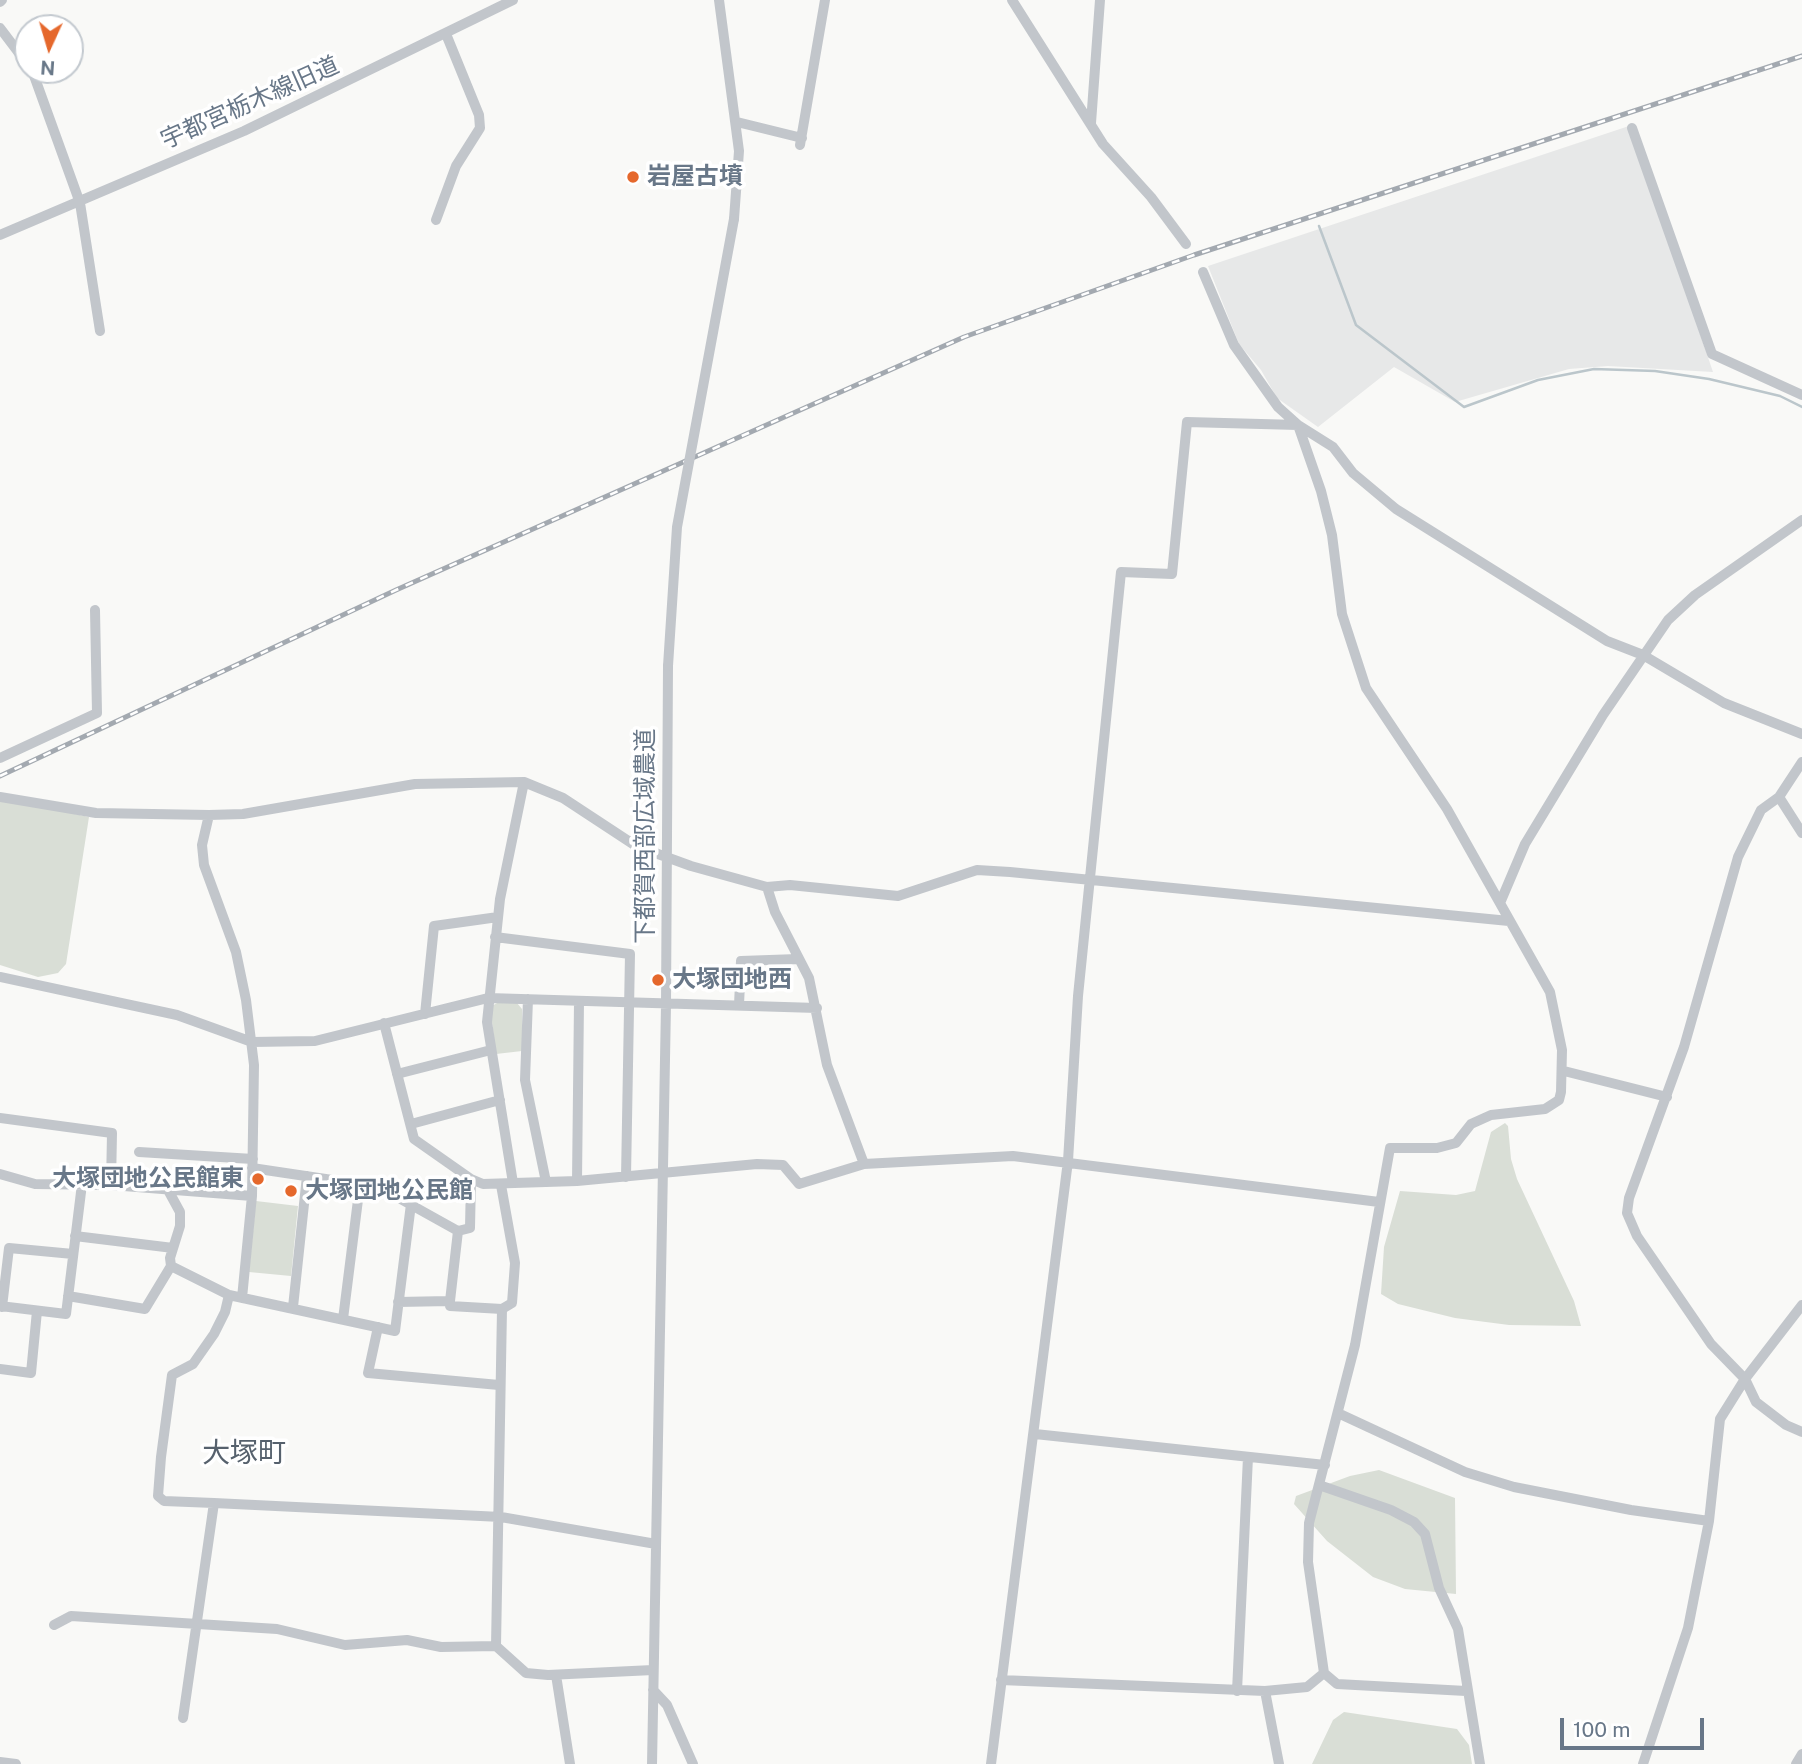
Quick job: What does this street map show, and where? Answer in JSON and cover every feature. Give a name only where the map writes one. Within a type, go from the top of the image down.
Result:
[{"type":"street","name":"宇都宮栃木線旧道","points":[[0,235],[244,131],[513,0]]},
{"type":"street","points":[[719,0],[737,122],[801,141],[825,0]]},
{"type":"street","points":[[1012,0],[1103,144],[1151,197],[1186,244]]},
{"type":"street","points":[[1091,123],[1100,0]]},
{"type":"street","points":[[0,28],[14,46]]},
{"type":"street","points":[[436,220],[456,166],[480,128],[479,115],[446,34]]},
{"type":"street","points":[[37,84],[80,203],[100,331]]},
{"type":"street","name":"下都賀西部広域農道","points":[[652,1764],[666,1005],[668,666],[677,527],[734,219],[739,175],[737,122]]},
{"type":"street","points":[[1632,128],[1712,354],[1802,395]]},
{"type":"street","points":[[1203,272],[1234,345],[1278,407],[1298,425],[1333,447],[1353,473],[1396,509],[1532,591],[1574,622],[1643,655],[1724,703],[1802,734]]},
{"type":"street","points":[[992,1764],[1068,1161],[1089,879],[1121,572],[1172,574],[1186,425],[1191,419],[1298,425]]},
{"type":"street","points":[[1298,425],[1321,491],[1332,536],[1342,614],[1366,688],[1447,809],[1550,992],[1558,1021],[1564,1071],[1559,1100],[1545,1109],[1491,1115],[1471,1124],[1456,1143],[1437,1148],[1390,1148],[1355,1345],[1340,1414],[1309,1523],[1308,1562],[1324,1673],[1337,1684],[1466,1691]]},
{"type":"street","points":[[1500,903],[1525,844],[1643,655],[1668,620],[1695,595],[1802,520]]},
{"type":"street","points":[[0,758],[97,713],[95,610]]},
{"type":"street","points":[[1802,762],[1779,797],[1761,810],[1738,857],[1684,1047],[1629,1198],[1627,1213],[1637,1236],[1711,1345],[1745,1378],[1756,1402],[1786,1425],[1802,1432]]},
{"type":"street","points":[[0,797],[96,813],[209,815],[243,814],[415,784],[524,782],[563,798],[636,846],[667,858],[767,887],[790,886],[882,896],[913,892],[977,870],[1509,921]]},
{"type":"street","points":[[513,1183],[491,1050],[488,998],[505,866],[524,782]]},
{"type":"street","points":[[1779,797],[1802,833]]},
{"type":"street","points":[[209,815],[202,845],[204,866],[236,952],[252,1042],[255,1090],[252,1196],[242,1298]]},
{"type":"street","points":[[767,887],[775,912],[809,978],[827,1065],[864,1164]]},
{"type":"street","points":[[425,1014],[434,926],[498,918]]},
{"type":"street","points":[[495,937],[630,954],[626,1177]]},
{"type":"street","points":[[739,1005],[741,961],[798,959]]},
{"type":"street","points":[[0,977],[177,1015],[252,1042],[315,1041],[488,998],[817,1008]]},
{"type":"street","points":[[527,999],[525,1080],[546,1182]]},
{"type":"street","points":[[577,1181],[579,1002]]},
{"type":"street","points":[[384,1023],[414,1139],[471,1179],[501,1185],[626,1177],[757,1164],[783,1165],[799,1184],[864,1164],[1013,1156],[1379,1202]]},
{"type":"street","points":[[397,1074],[491,1050]]},
{"type":"street","points":[[1564,1071],[1667,1097]]},
{"type":"street","points":[[411,1124],[500,1100]]},
{"type":"street","points":[[0,1118],[112,1133],[111,1185]]},
{"type":"street","points":[[139,1152],[253,1163],[307,1176],[379,1187],[458,1231],[470,1228],[471,1179]]},
{"type":"street","points":[[0,1174],[36,1184],[111,1185],[252,1196]]},
{"type":"street","points":[[293,1307],[307,1176]]},
{"type":"street","points":[[73,1254],[9,1248],[1,1306],[66,1314],[82,1184]]},
{"type":"street","points":[[343,1319],[360,1184]]},
{"type":"street","points":[[458,1231],[450,1306],[502,1308],[512,1303],[516,1263],[501,1185]]},
{"type":"street","points":[[68,1296],[145,1309],[171,1266],[180,1226],[180,1212],[168,1190]]},
{"type":"street","points":[[171,1266],[229,1295],[395,1331],[411,1204]]},
{"type":"street","points":[[75,1237],[173,1248]]},
{"type":"street","points":[[229,1295],[214,1334],[194,1364],[172,1375],[158,1496],[164,1501],[500,1517],[656,1544]]},
{"type":"street","points":[[398,1302],[450,1301]]},
{"type":"street","points":[[1643,1764],[1688,1628],[1709,1521],[1717,1428],[1724,1410],[1745,1378],[1802,1306]]},
{"type":"street","points":[[496,1646],[502,1308]]},
{"type":"street","points":[[0,1369],[31,1373],[37,1311]]},
{"type":"street","points":[[378,1327],[368,1373],[499,1385]]},
{"type":"street","points":[[1340,1414],[1465,1472],[1514,1487],[1605,1506],[1709,1521]]},
{"type":"street","points":[[1035,1434],[1325,1465]]},
{"type":"street","points":[[1237,1692],[1248,1457]]},
{"type":"street","points":[[1320,1485],[1391,1510],[1414,1522],[1425,1534],[1439,1588],[1458,1629],[1480,1764]]},
{"type":"street","points":[[183,1718],[214,1503]]},
{"type":"street","points":[[54,1625],[71,1615],[277,1629],[345,1645],[407,1640],[440,1647],[496,1646],[526,1673],[556,1675],[653,1670]]},
{"type":"street","points":[[1001,1680],[1237,1692],[1307,1687],[1324,1673]]},
{"type":"street","points":[[556,1675],[570,1764]]},
{"type":"street","points":[[653,1690],[667,1705],[694,1764]]},
{"type":"street","points":[[1265,1691],[1279,1764]]},
{"type":"street","points":[[1796,1764],[1802,1754]]},
{"type":"street","points":[[0,1762],[16,1764]]},
{"type":"shaded area","points":[[1629,126],[1713,372],[1608,366],[1569,369],[1455,402],[1394,367],[1318,427],[1277,398],[1261,370],[1239,344],[1208,266]]},
{"type":"shaded area","points":[[13,801],[89,817],[66,964],[58,973],[38,977],[0,965],[0,802]]},
{"type":"shaded area","points":[[497,1003],[517,1003],[522,1009],[522,1051],[496,1054],[492,1006]]},
{"type":"shaded area","points":[[1505,1123],[1508,1126],[1511,1159],[1517,1179],[1574,1301],[1581,1326],[1509,1325],[1455,1318],[1398,1304],[1381,1294],[1384,1247],[1400,1191],[1456,1195],[1475,1191],[1491,1132]]},
{"type":"shaded area","points":[[256,1201],[298,1206],[291,1276],[249,1272]]},
{"type":"shaded area","points":[[1379,1470],[1455,1498],[1456,1594],[1405,1589],[1373,1577],[1327,1541],[1294,1504],[1296,1496],[1350,1476]]},
{"type":"shaded area","points":[[1344,1712],[1457,1729],[1469,1745],[1472,1764],[1312,1764],[1333,1720]]},
{"type":"waterway","points":[[1319,226],[1356,325],[1464,407],[1538,380],[1594,369],[1655,371],[1709,379],[1780,396],[1802,407]]},
{"type":"railway","points":[[0,776],[396,590],[964,337],[1194,255],[1802,56]]},
{"type":"place","name":"岩屋古墳","points":[[633,177]]},
{"type":"place","name":"大塚団地西","points":[[658,980]]},
{"type":"place","name":"大塚団地公民館東","points":[[258,1179]]},
{"type":"place","name":"大塚団地公民館","points":[[291,1191]]},
{"type":"district","name":"大塚町","points":[[244,1453]]}]
